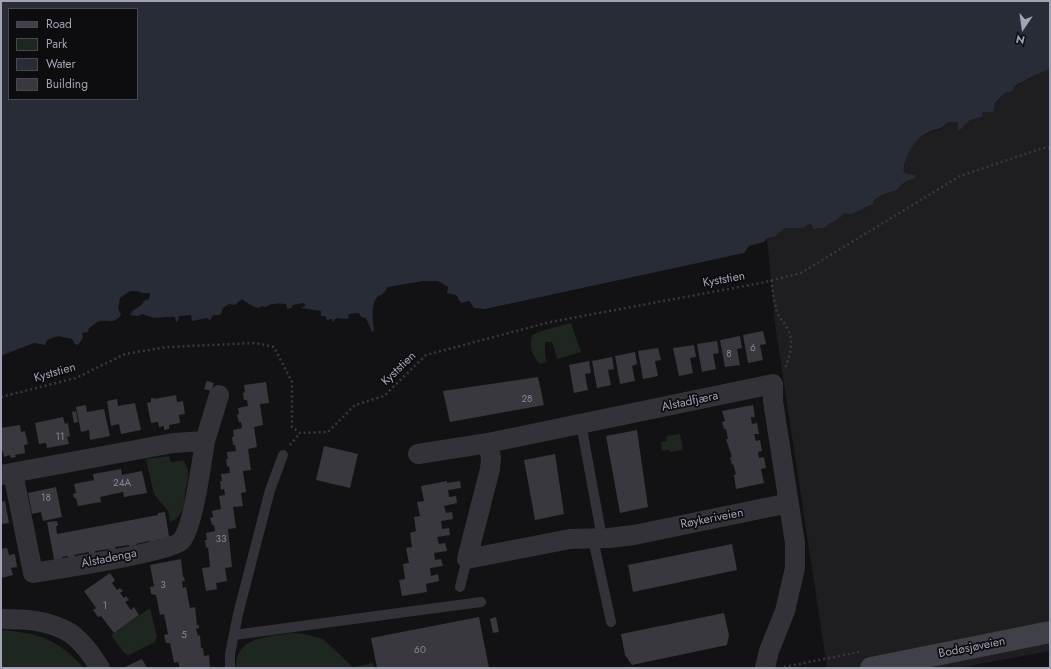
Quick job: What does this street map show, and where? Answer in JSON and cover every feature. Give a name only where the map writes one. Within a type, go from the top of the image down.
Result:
[{"type":"street","name":"Alstadfjæra","points":[[418,454],[488,443],[773,384]]},
{"type":"street","points":[[765,668],[769,651],[785,611],[795,568],[795,544],[773,401],[773,384]]},
{"type":"street","name":"Alstadenga","points":[[205,441],[173,443],[7,474],[33,573],[166,548],[181,541],[189,525],[205,441],[219,395]]},
{"type":"street","points":[[467,559],[490,469],[491,458],[488,443]]},
{"type":"street","name":"Røykeriveien","points":[[467,559],[570,539],[598,539],[634,535],[789,504]]},
{"type":"street","points":[[1,619],[23,619],[49,624],[70,634],[87,649],[100,668]]},
{"type":"street","name":"Bodøsjøveien","points":[[871,668],[1050,632]]},
{"type":"lane","points":[[581,424],[611,622]]},
{"type":"lane","points":[[230,668],[230,654],[238,614],[270,490],[283,455]]},
{"type":"lane","points":[[460,587],[467,559]]},
{"type":"lane","points":[[234,635],[481,602]]},
{"type":"path","name":"Kyststien","points":[[1,397],[76,378],[125,354],[167,347],[256,343],[274,347],[292,382],[292,427],[300,433],[328,432],[355,405],[384,396],[426,355],[550,322],[801,273],[960,176],[1043,148],[1050,148]]},
{"type":"path","points":[[771,280],[777,312],[780,319],[788,328],[792,340],[788,362],[780,378],[773,384]]},
{"type":"shaded area","points":[[1050,69],[1050,651],[958,668],[827,668],[775,324],[767,238],[774,237],[785,228],[803,228],[809,224],[817,229],[835,221],[845,213],[851,215],[859,209],[866,208],[874,200],[884,194],[897,190],[909,180],[916,178],[915,175],[906,175],[904,172],[907,154],[915,141],[930,132],[942,129],[948,122],[958,122],[958,130],[960,130],[970,120],[982,117],[983,112],[998,101],[1006,92],[1033,76]]},
{"type":"green space","points":[[571,323],[581,352],[557,359],[552,342],[545,342],[547,362],[540,364],[532,351],[532,335]]},
{"type":"green space","points":[[680,434],[683,450],[670,452],[669,450],[662,451],[661,442],[667,441],[666,436]]},
{"type":"green space","points":[[169,456],[171,462],[183,460],[187,467],[188,474],[183,508],[179,516],[170,522],[168,511],[154,494],[146,459]]},
{"type":"green space","points":[[150,608],[157,636],[155,642],[129,655],[124,653],[111,635]]},
{"type":"green space","points":[[1,630],[26,633],[47,639],[65,650],[84,668],[1,668]]},
{"type":"green space","points":[[292,633],[304,634],[323,639],[353,667],[373,663],[374,668],[236,668],[237,657],[247,644],[264,637]]},
{"type":"water","points":[[1,1],[1050,1],[1050,69],[1015,86],[1011,92],[1006,92],[994,104],[993,112],[983,112],[982,117],[970,120],[960,130],[958,130],[958,122],[948,122],[941,128],[929,132],[921,137],[914,143],[909,151],[904,167],[906,174],[915,175],[916,178],[903,184],[897,190],[884,194],[874,200],[873,204],[851,215],[845,213],[824,228],[813,229],[812,225],[809,224],[803,228],[785,228],[774,237],[767,238],[764,242],[749,246],[744,253],[485,309],[474,308],[469,301],[461,303],[456,295],[447,293],[448,287],[438,281],[423,281],[388,287],[382,295],[378,296],[375,300],[373,312],[374,331],[372,332],[366,318],[361,317],[359,313],[349,314],[348,319],[336,318],[333,323],[332,319],[327,320],[325,316],[321,316],[321,311],[301,308],[306,305],[303,303],[293,305],[291,308],[287,309],[286,304],[281,303],[266,307],[262,306],[259,308],[250,305],[242,299],[235,305],[229,304],[223,308],[221,314],[213,315],[210,320],[207,318],[192,321],[191,315],[179,316],[178,321],[176,322],[175,317],[156,318],[143,314],[138,316],[130,315],[144,301],[149,299],[150,293],[130,291],[120,298],[118,309],[121,314],[119,317],[112,321],[100,321],[96,323],[89,328],[88,332],[82,333],[83,338],[78,345],[75,344],[72,339],[58,336],[47,340],[45,345],[34,343],[1,357]]},
{"type":"building","points":[[763,331],[766,344],[760,345],[763,360],[748,363],[743,335]]},
{"type":"building","points":[[740,336],[742,348],[737,349],[740,365],[725,367],[720,340]]},
{"type":"building","points":[[717,341],[719,353],[713,354],[716,369],[702,372],[697,344]]},
{"type":"building","points":[[694,345],[696,357],[690,358],[693,373],[679,376],[673,348]]},
{"type":"building","points":[[658,348],[661,360],[655,361],[658,376],[643,379],[638,351]]},
{"type":"building","points":[[635,352],[637,364],[632,366],[635,381],[620,384],[615,356]]},
{"type":"building","points":[[612,357],[614,369],[608,370],[611,385],[597,388],[592,361]]},
{"type":"building","points":[[589,361],[591,373],[585,374],[588,390],[574,393],[569,365]]},
{"type":"building","points":[[538,377],[544,405],[450,422],[443,391]]},
{"type":"building","points":[[207,381],[214,383],[211,391],[204,389]]},
{"type":"building","points":[[266,382],[269,403],[260,404],[263,425],[254,427],[257,447],[248,449],[251,470],[243,471],[246,492],[241,493],[243,506],[233,507],[236,528],[228,529],[232,567],[225,568],[227,581],[216,583],[217,589],[206,591],[202,568],[210,567],[208,547],[206,548],[205,540],[207,540],[206,533],[215,531],[214,525],[212,525],[210,518],[213,517],[212,511],[221,509],[219,496],[225,495],[224,489],[221,490],[221,474],[230,473],[229,466],[227,467],[227,452],[236,451],[235,445],[233,445],[233,430],[242,428],[241,422],[239,422],[237,415],[239,414],[238,408],[248,406],[247,400],[244,400],[244,385]]},
{"type":"building","points":[[176,395],[177,402],[183,401],[185,414],[179,415],[180,423],[169,425],[169,429],[164,430],[164,426],[159,427],[158,422],[151,423],[147,403],[151,402],[151,398],[154,399]]},
{"type":"building","points":[[117,399],[118,406],[135,403],[141,430],[121,434],[119,424],[111,426],[107,401]]},
{"type":"building","points":[[86,405],[87,412],[104,409],[110,436],[90,440],[89,430],[81,432],[76,407]]},
{"type":"building","points":[[753,405],[755,417],[751,417],[752,424],[757,423],[759,434],[754,434],[756,441],[760,440],[762,451],[758,452],[759,458],[764,457],[766,468],[761,469],[764,483],[736,489],[734,475],[736,474],[733,464],[732,465],[730,457],[732,457],[726,439],[728,439],[726,429],[724,429],[722,422],[725,421],[722,411]]},
{"type":"building","points":[[76,411],[78,422],[74,423],[72,412]]},
{"type":"building","points":[[63,417],[65,424],[68,423],[70,436],[67,437],[69,444],[47,448],[46,443],[39,444],[35,423]]},
{"type":"building","points":[[20,425],[21,432],[25,431],[28,444],[24,445],[25,453],[15,455],[16,457],[11,458],[10,455],[4,457],[3,451],[1,452],[1,428]]},
{"type":"building","points":[[637,430],[648,507],[620,513],[606,436]]},
{"type":"building","points":[[324,446],[358,454],[350,488],[316,480]]},
{"type":"building","points":[[555,454],[564,514],[535,520],[524,460]]},
{"type":"building","points":[[121,469],[122,475],[142,471],[147,493],[124,497],[123,492],[100,497],[101,502],[78,506],[76,498],[74,498],[73,494],[76,493],[74,484],[94,480],[93,474]]},
{"type":"building","points":[[447,481],[447,483],[460,481],[461,488],[448,490],[449,497],[456,496],[457,503],[444,506],[446,513],[452,512],[453,519],[441,521],[442,529],[449,528],[450,535],[437,537],[439,544],[445,543],[447,551],[434,553],[435,560],[441,559],[443,566],[430,568],[431,576],[438,574],[439,581],[426,584],[427,592],[402,596],[399,580],[405,579],[403,564],[409,563],[406,548],[412,547],[410,533],[416,531],[414,517],[420,516],[417,502],[424,501],[421,486]]},
{"type":"building","points":[[56,487],[62,517],[43,521],[41,512],[32,514],[28,493]]},
{"type":"building","points":[[5,501],[9,523],[1,524],[1,502]]},
{"type":"building","points":[[165,512],[170,542],[162,539],[156,540],[157,543],[150,544],[149,541],[136,544],[136,547],[130,548],[129,545],[115,547],[116,551],[110,552],[109,549],[95,551],[95,555],[89,556],[89,552],[74,555],[75,558],[69,560],[68,556],[62,557],[62,562],[55,564],[47,522],[57,521],[57,534],[158,515],[158,513]]},
{"type":"building","points":[[732,544],[737,570],[633,592],[628,565]]},
{"type":"building","points":[[7,548],[9,555],[15,554],[17,567],[11,568],[13,575],[1,578],[1,549]]},
{"type":"building","points":[[181,559],[183,577],[185,581],[182,581],[183,588],[186,587],[190,608],[195,607],[197,625],[199,625],[199,628],[196,629],[198,636],[200,635],[201,648],[203,648],[204,656],[209,655],[210,668],[180,668],[178,662],[174,663],[170,643],[166,643],[164,635],[168,634],[164,614],[160,615],[156,595],[151,594],[150,587],[154,586],[150,565]]},
{"type":"building","points":[[110,573],[115,580],[112,583],[117,590],[120,588],[123,591],[120,593],[124,598],[126,596],[129,600],[125,602],[131,610],[134,607],[139,615],[114,633],[101,616],[98,617],[93,610],[96,608],[84,591]]},
{"type":"building","points":[[724,613],[729,635],[727,645],[632,665],[625,655],[621,634]]},
{"type":"building","points":[[479,617],[489,668],[377,668],[371,638]]},
{"type":"building","points":[[496,617],[499,632],[493,633],[490,619]]},
{"type":"building","points":[[142,659],[147,668],[123,668]]}]
